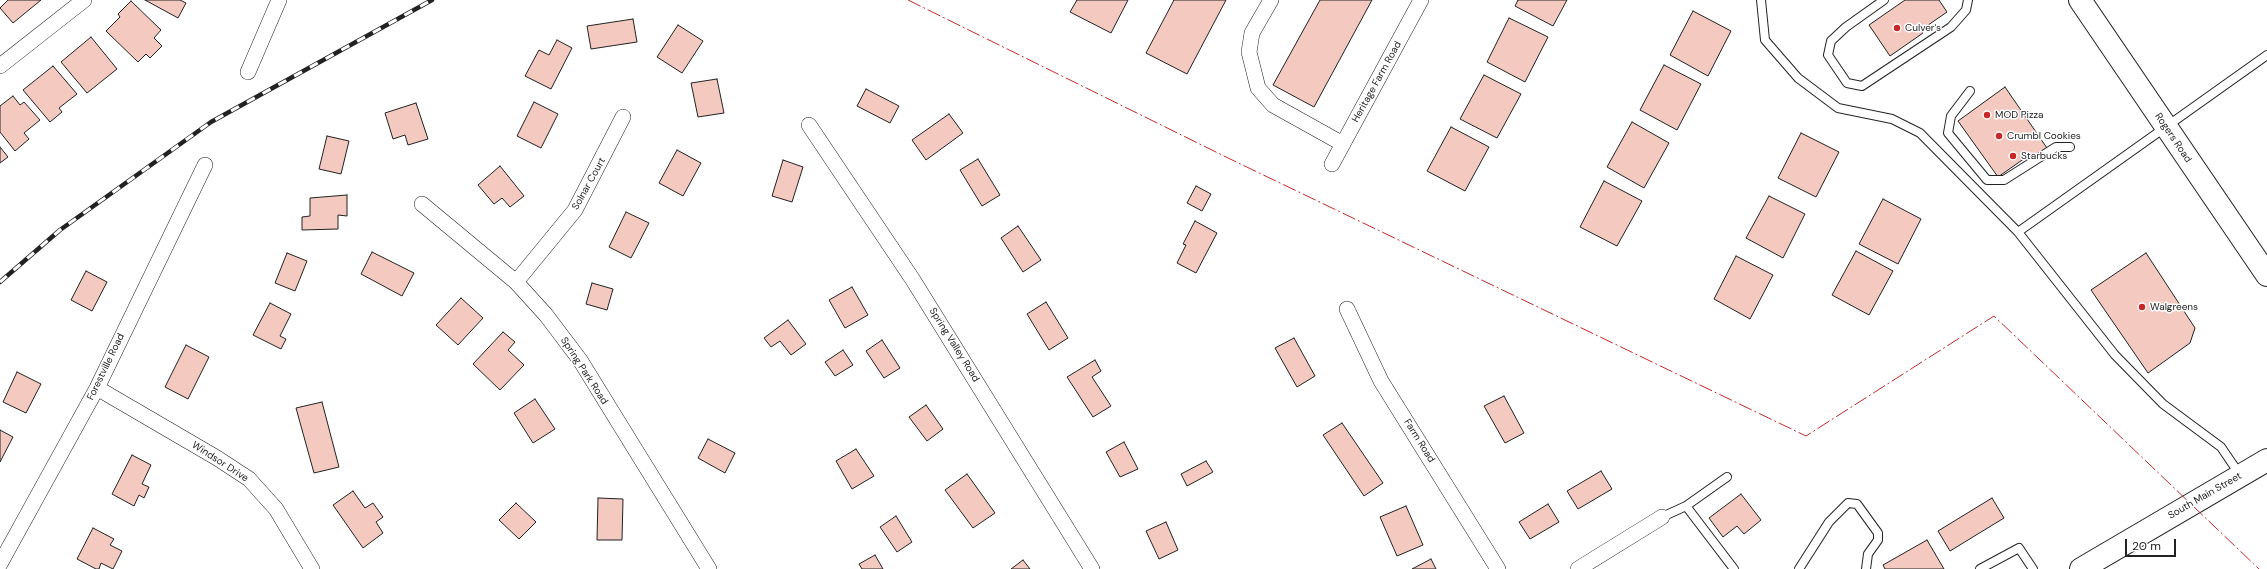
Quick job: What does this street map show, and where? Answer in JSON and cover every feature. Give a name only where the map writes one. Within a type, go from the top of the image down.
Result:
[{"type":"main road","name":"Rogers Road","points":[[2080,0],[2267,275]]},
{"type":"main road","name":"South Main Street","points":[[2081,569],[2267,460]]},
{"type":"street","points":[[0,66],[84,0]]},
{"type":"street","points":[[248,72],[279,0]]},
{"type":"street","points":[[1271,0],[1252,34],[1249,52],[1258,88],[1273,105],[1343,144]]},
{"type":"street","name":"Heritage Farm Road","points":[[1332,164],[1421,0]]},
{"type":"street","name":"Solnar Court","points":[[516,282],[575,210],[623,117]]},
{"type":"street","name":"Spring Valley Road","points":[[809,125],[913,280],[1092,569]]},
{"type":"street","name":"Forestville Road","points":[[0,564],[97,388],[205,165]]},
{"type":"street","name":"Spring Park Road","points":[[422,204],[516,282],[546,315],[580,360],[709,569]]},
{"type":"street","name":"Farm Road","points":[[1347,309],[1382,381],[1498,569]]},
{"type":"street","name":"Windsor Drive","points":[[97,388],[217,458],[249,479],[276,509],[312,569]]},
{"type":"street","points":[[1578,569],[1662,517]]},
{"type":"lane","points":[[1761,0],[1765,40],[1798,78],[1838,108],[1892,119],[1920,133],[2018,232],[2115,355],[2163,404],[2220,447],[2240,476]]},
{"type":"lane","points":[[1884,0],[1846,27],[1831,41],[1828,55],[1847,83],[1862,86],[1951,27],[1966,10],[1968,0]]},
{"type":"lane","points":[[2018,232],[2166,128],[2239,73],[2267,55]]},
{"type":"lane","points":[[1970,91],[1951,116],[1948,133],[1987,180],[2004,180],[2056,147],[2070,146]]},
{"type":"lane","points":[[1662,517],[1686,506],[1727,477]]},
{"type":"lane","points":[[1799,569],[1829,522],[1848,503],[1857,504],[1878,533],[1878,540],[1868,554],[1866,569]]},
{"type":"lane","points":[[1686,506],[1734,569]]},
{"type":"lane","points":[[1980,569],[2019,548],[2033,569]]},
{"type":"building","points":[[8,0],[41,0],[13,23],[0,8]]},
{"type":"building","points":[[145,0],[180,0],[186,3],[178,18]]},
{"type":"building","points":[[1077,0],[1128,0],[1111,33],[1070,12]]},
{"type":"building","points":[[1174,0],[1226,0],[1187,74],[1146,53]]},
{"type":"building","points":[[1320,0],[1372,0],[1314,107],[1273,85]]},
{"type":"building","points":[[1518,0],[1567,0],[1553,26],[1515,6]]},
{"type":"building","name":"Culver's","points":[[1905,0],[1939,0],[1947,12],[1921,30],[1923,33],[1890,56],[1869,25]]},
{"type":"building","points":[[131,1],[161,30],[154,38],[162,46],[150,58],[146,54],[138,62],[106,31],[120,17],[118,14]]},
{"type":"building","points":[[1693,11],[1731,31],[1708,76],[1670,55]]},
{"type":"building","points":[[1509,18],[1548,37],[1525,82],[1487,62]]},
{"type":"building","points":[[633,19],[637,42],[591,49],[587,26]]},
{"type":"building","points":[[678,25],[703,41],[682,73],[657,57]]},
{"type":"building","points":[[91,37],[117,69],[87,93],[61,62]]},
{"type":"building","points":[[557,40],[572,48],[551,89],[525,76],[539,50],[549,55]]},
{"type":"building","points":[[1664,65],[1701,84],[1677,130],[1640,110]]},
{"type":"building","points":[[53,66],[77,94],[59,108],[62,112],[50,122],[23,90]]},
{"type":"building","points":[[1484,75],[1521,94],[1497,138],[1460,119]]},
{"type":"building","points":[[717,79],[724,113],[698,117],[691,83]]},
{"type":"building","points":[[2005,87],[2047,148],[2028,161],[2025,158],[1998,177],[1958,121]]},
{"type":"building","points":[[866,89],[899,106],[890,123],[857,106]]},
{"type":"building","points":[[13,96],[20,105],[24,102],[40,120],[24,133],[29,139],[15,151],[0,132],[0,106]]},
{"type":"building","points":[[534,102],[558,114],[541,148],[517,136]]},
{"type":"building","points":[[416,103],[428,139],[408,145],[405,135],[393,139],[385,113]]},
{"type":"building","points":[[949,114],[963,133],[926,160],[912,140]]},
{"type":"building","points":[[1632,122],[1669,143],[1644,188],[1607,167]]},
{"type":"building","points":[[1451,127],[1489,147],[1465,191],[1427,171]]},
{"type":"building","points":[[1801,133],[1839,152],[1816,197],[1778,178]]},
{"type":"building","points":[[327,136],[349,141],[341,174],[319,169]]},
{"type":"building","points":[[0,147],[8,157],[0,163]]},
{"type":"building","points":[[677,150],[701,163],[683,196],[659,183]]},
{"type":"building","points":[[978,159],[1000,195],[982,206],[960,170]]},
{"type":"building","points":[[783,160],[803,167],[792,202],[772,196]]},
{"type":"building","points":[[500,166],[524,196],[510,207],[502,198],[494,204],[478,185]]},
{"type":"building","points":[[1604,181],[1642,201],[1617,246],[1580,227]]},
{"type":"building","points":[[1196,186],[1211,194],[1202,211],[1187,203]]},
{"type":"building","points":[[347,195],[347,216],[338,215],[338,229],[302,230],[302,217],[310,216],[310,198]]},
{"type":"building","points":[[1769,196],[1805,214],[1783,258],[1746,238]]},
{"type":"building","points":[[1883,199],[1921,219],[1898,264],[1859,244]]},
{"type":"building","points":[[626,212],[649,223],[631,258],[609,247]]},
{"type":"building","points":[[1195,221],[1217,233],[1196,273],[1177,263],[1186,245],[1183,244]]},
{"type":"building","points":[[1018,226],[1041,260],[1023,272],[1001,238]]},
{"type":"building","points":[[1856,251],[1893,271],[1869,315],[1832,295]]},
{"type":"building","points":[[372,252],[414,273],[402,296],[361,274]]},
{"type":"building","points":[[287,253],[307,261],[295,291],[275,283]]},
{"type":"building","name":"Walgreens","points":[[2146,253],[2195,328],[2190,343],[2148,373],[2091,290]]},
{"type":"building","points":[[1736,256],[1773,275],[1750,319],[1714,299]]},
{"type":"building","points":[[86,271],[107,282],[92,311],[71,300]]},
{"type":"building","points":[[592,283],[613,289],[607,310],[586,304]]},
{"type":"building","points":[[852,287],[868,315],[845,328],[829,300]]},
{"type":"building","points":[[461,298],[483,318],[458,345],[436,325]]},
{"type":"building","points":[[1046,302],[1068,338],[1049,350],[1027,314]]},
{"type":"building","points":[[270,303],[291,314],[280,336],[286,339],[281,349],[253,335]]},
{"type":"building","points":[[788,320],[806,344],[791,355],[780,341],[771,347],[764,338]]},
{"type":"building","points":[[503,332],[515,342],[508,350],[524,365],[500,390],[473,364]]},
{"type":"building","points":[[1294,338],[1315,376],[1297,387],[1275,348]]},
{"type":"building","points":[[882,340],[900,368],[884,378],[866,351]]},
{"type":"building","points":[[186,345],[209,357],[188,399],[165,387]]},
{"type":"building","points":[[843,350],[853,365],[835,376],[825,362]]},
{"type":"building","points":[[1095,360],[1101,371],[1092,377],[1111,406],[1093,417],[1067,377]]},
{"type":"building","points":[[17,372],[41,384],[26,413],[3,402]]},
{"type":"building","points":[[1504,396],[1524,433],[1505,443],[1484,406]]},
{"type":"building","points":[[535,399],[555,429],[533,443],[514,413]]},
{"type":"building","points":[[322,402],[339,467],[314,473],[296,408]]},
{"type":"building","points":[[926,405],[943,429],[927,441],[909,417]]},
{"type":"building","points":[[1342,423],[1383,483],[1364,496],[1323,435]]},
{"type":"building","points":[[0,430],[13,437],[0,462]]},
{"type":"building","points":[[708,439],[735,453],[725,473],[698,458]]},
{"type":"building","points":[[1124,442],[1138,469],[1120,477],[1106,452]]},
{"type":"building","points":[[856,449],[874,476],[852,489],[836,461]]},
{"type":"building","points":[[132,455],[151,465],[142,484],[149,487],[144,498],[139,495],[134,506],[112,494]]},
{"type":"building","points":[[1206,461],[1213,472],[1187,486],[1181,474]]},
{"type":"building","points":[[1601,471],[1612,489],[1578,509],[1567,491]]},
{"type":"building","points":[[967,474],[995,513],[973,528],[945,490]]},
{"type":"building","points":[[353,491],[365,508],[373,503],[383,517],[376,522],[383,533],[363,548],[333,505]]},
{"type":"building","points":[[1741,494],[1761,520],[1744,534],[1737,526],[1723,537],[1709,518]]},
{"type":"building","points":[[598,498],[623,499],[622,540],[597,540]]},
{"type":"building","points":[[1992,498],[2004,518],[1950,551],[1938,531]]},
{"type":"building","points":[[516,503],[536,522],[519,539],[499,520]]},
{"type":"building","points":[[1548,504],[1559,522],[1530,539],[1519,522]]},
{"type":"building","points":[[1406,506],[1423,545],[1397,556],[1380,517]]},
{"type":"building","points":[[896,516],[912,542],[897,552],[880,527]]},
{"type":"building","points":[[1166,522],[1178,550],[1159,559],[1146,531]]},
{"type":"building","points":[[93,528],[114,539],[110,545],[122,551],[113,569],[101,563],[99,569],[96,569],[77,559]]},
{"type":"building","points":[[1927,540],[1944,569],[1885,569],[1883,565]]},
{"type":"building","points":[[875,555],[883,569],[862,569],[859,564]]},
{"type":"building","points":[[1431,559],[1436,569],[1412,569]]},
{"type":"building","points":[[1023,560],[1030,569],[1011,569]]},
{"type":"railway","points":[[0,282],[60,230],[211,122],[432,0]]},
{"type":"power","points":[[908,0],[1226,157],[1806,436],[1994,316],[2259,569]]},
{"type":"place","name":"Culver's","points":[[1897,28]]},
{"type":"place","name":"MOD Pizza","points":[[1987,115]]},
{"type":"place","name":"Crumbl Cookies","points":[[1999,136]]},
{"type":"place","name":"Starbucks","points":[[2013,156]]},
{"type":"place","name":"Walgreens","points":[[2142,307]]}]
